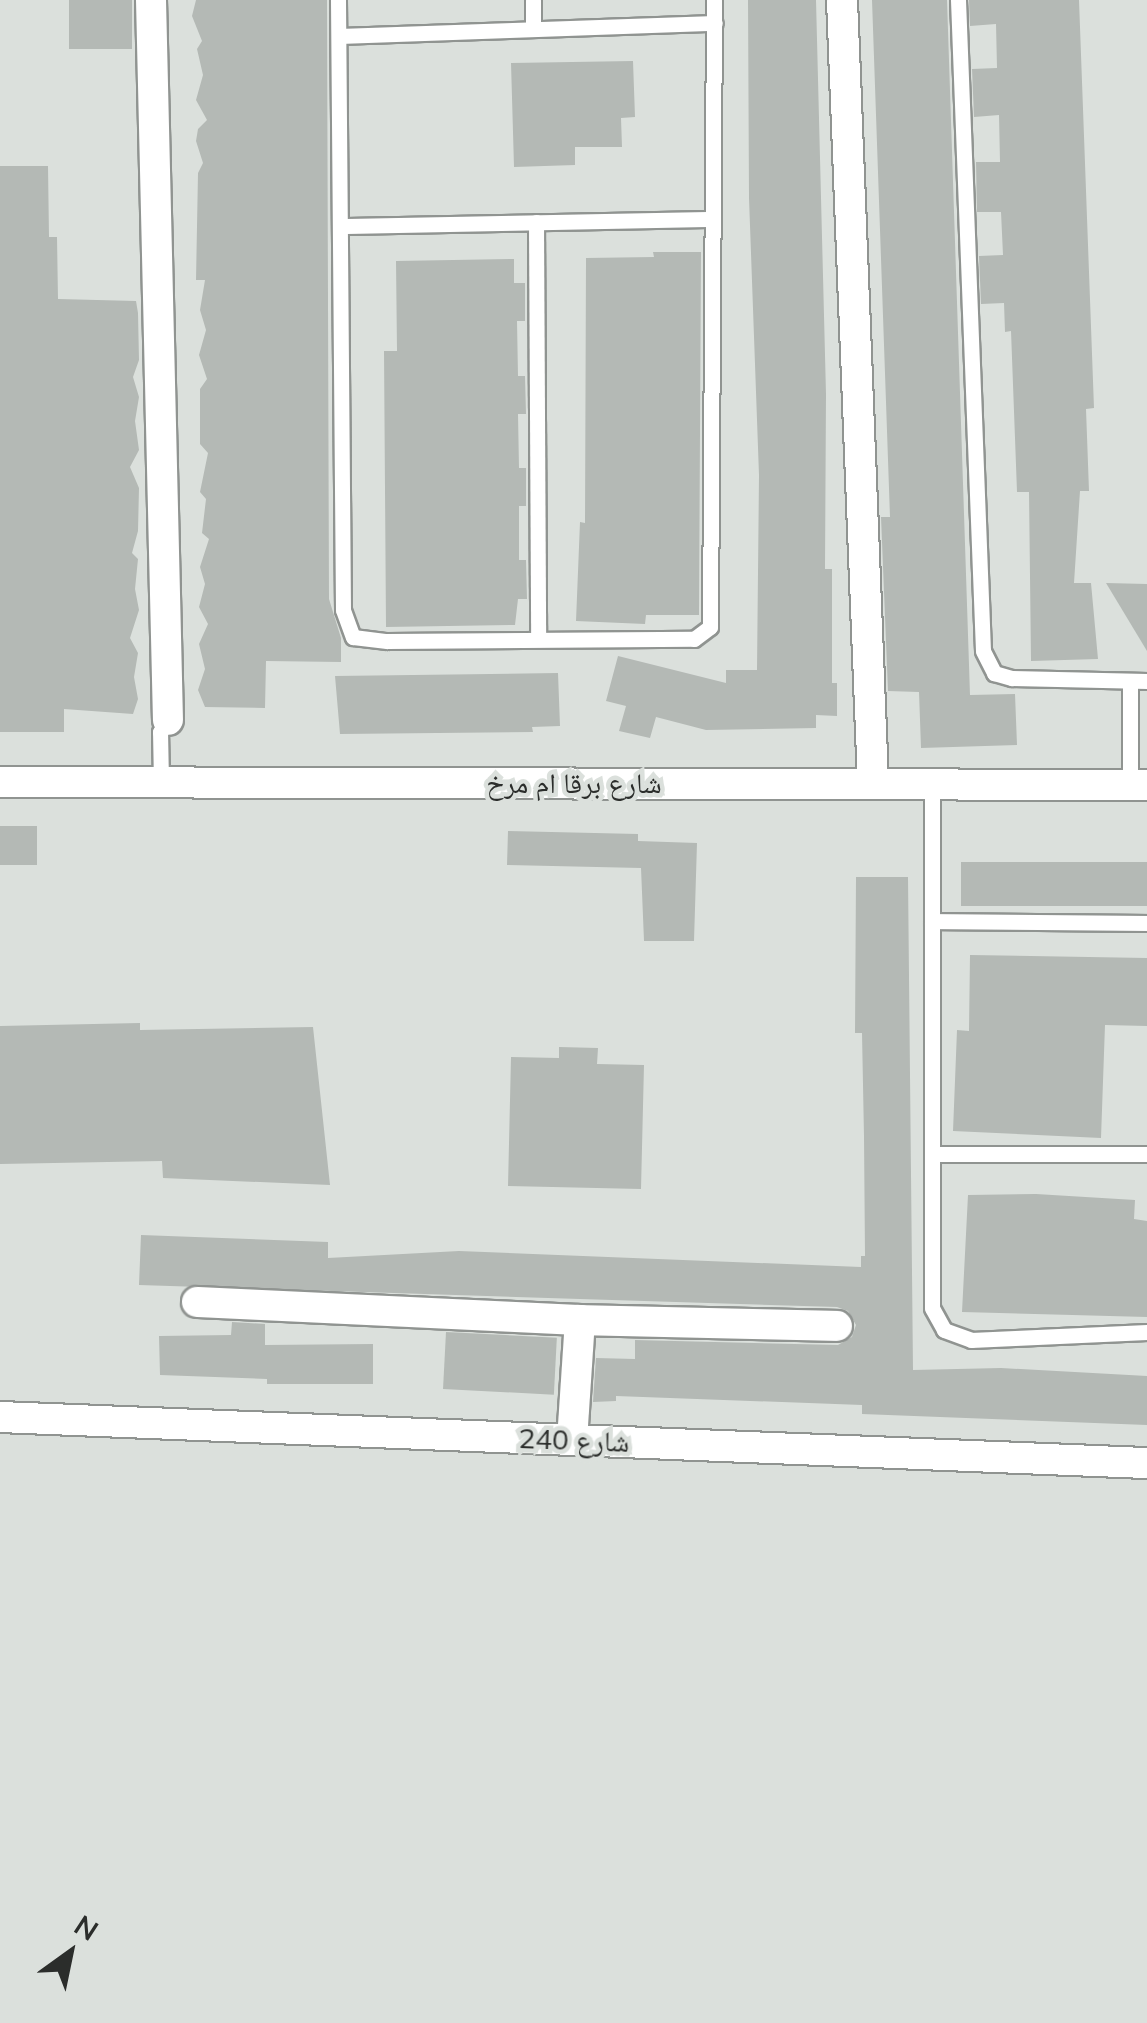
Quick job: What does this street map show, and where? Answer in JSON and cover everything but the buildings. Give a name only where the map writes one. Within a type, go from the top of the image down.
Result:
[{"type":"street","points":[[151,0],[168,720]]},
{"type":"street","points":[[842,0],[873,782]]},
{"type":"street","name":"شارع برقا ام مرخ","points":[[0,782],[1138,785]]},
{"type":"street","points":[[197,1302],[580,1320],[837,1326]]},
{"type":"street","points":[[572,1440],[580,1320]]},
{"type":"street","name":"شارع 240","points":[[0,1417],[1147,1464]]},
{"type":"lane","points":[[338,0],[345,626],[353,637],[366,641],[694,638],[710,627],[714,0]]},
{"type":"lane","points":[[533,0],[534,27]]},
{"type":"lane","points":[[958,0],[983,651],[994,673],[1012,678],[1147,681]]},
{"type":"lane","points":[[339,36],[714,22]]},
{"type":"lane","points":[[340,226],[714,220]]},
{"type":"lane","points":[[536,222],[538,639]]},
{"type":"lane","points":[[1130,681],[1138,785]]},
{"type":"lane","points":[[161,782],[160,732],[168,720]]},
{"type":"lane","points":[[932,782],[932,1308],[944,1330],[972,1340],[1147,1332]]},
{"type":"lane","points":[[932,921],[1147,923]]},
{"type":"lane","points":[[934,1154],[1147,1154]]}]
